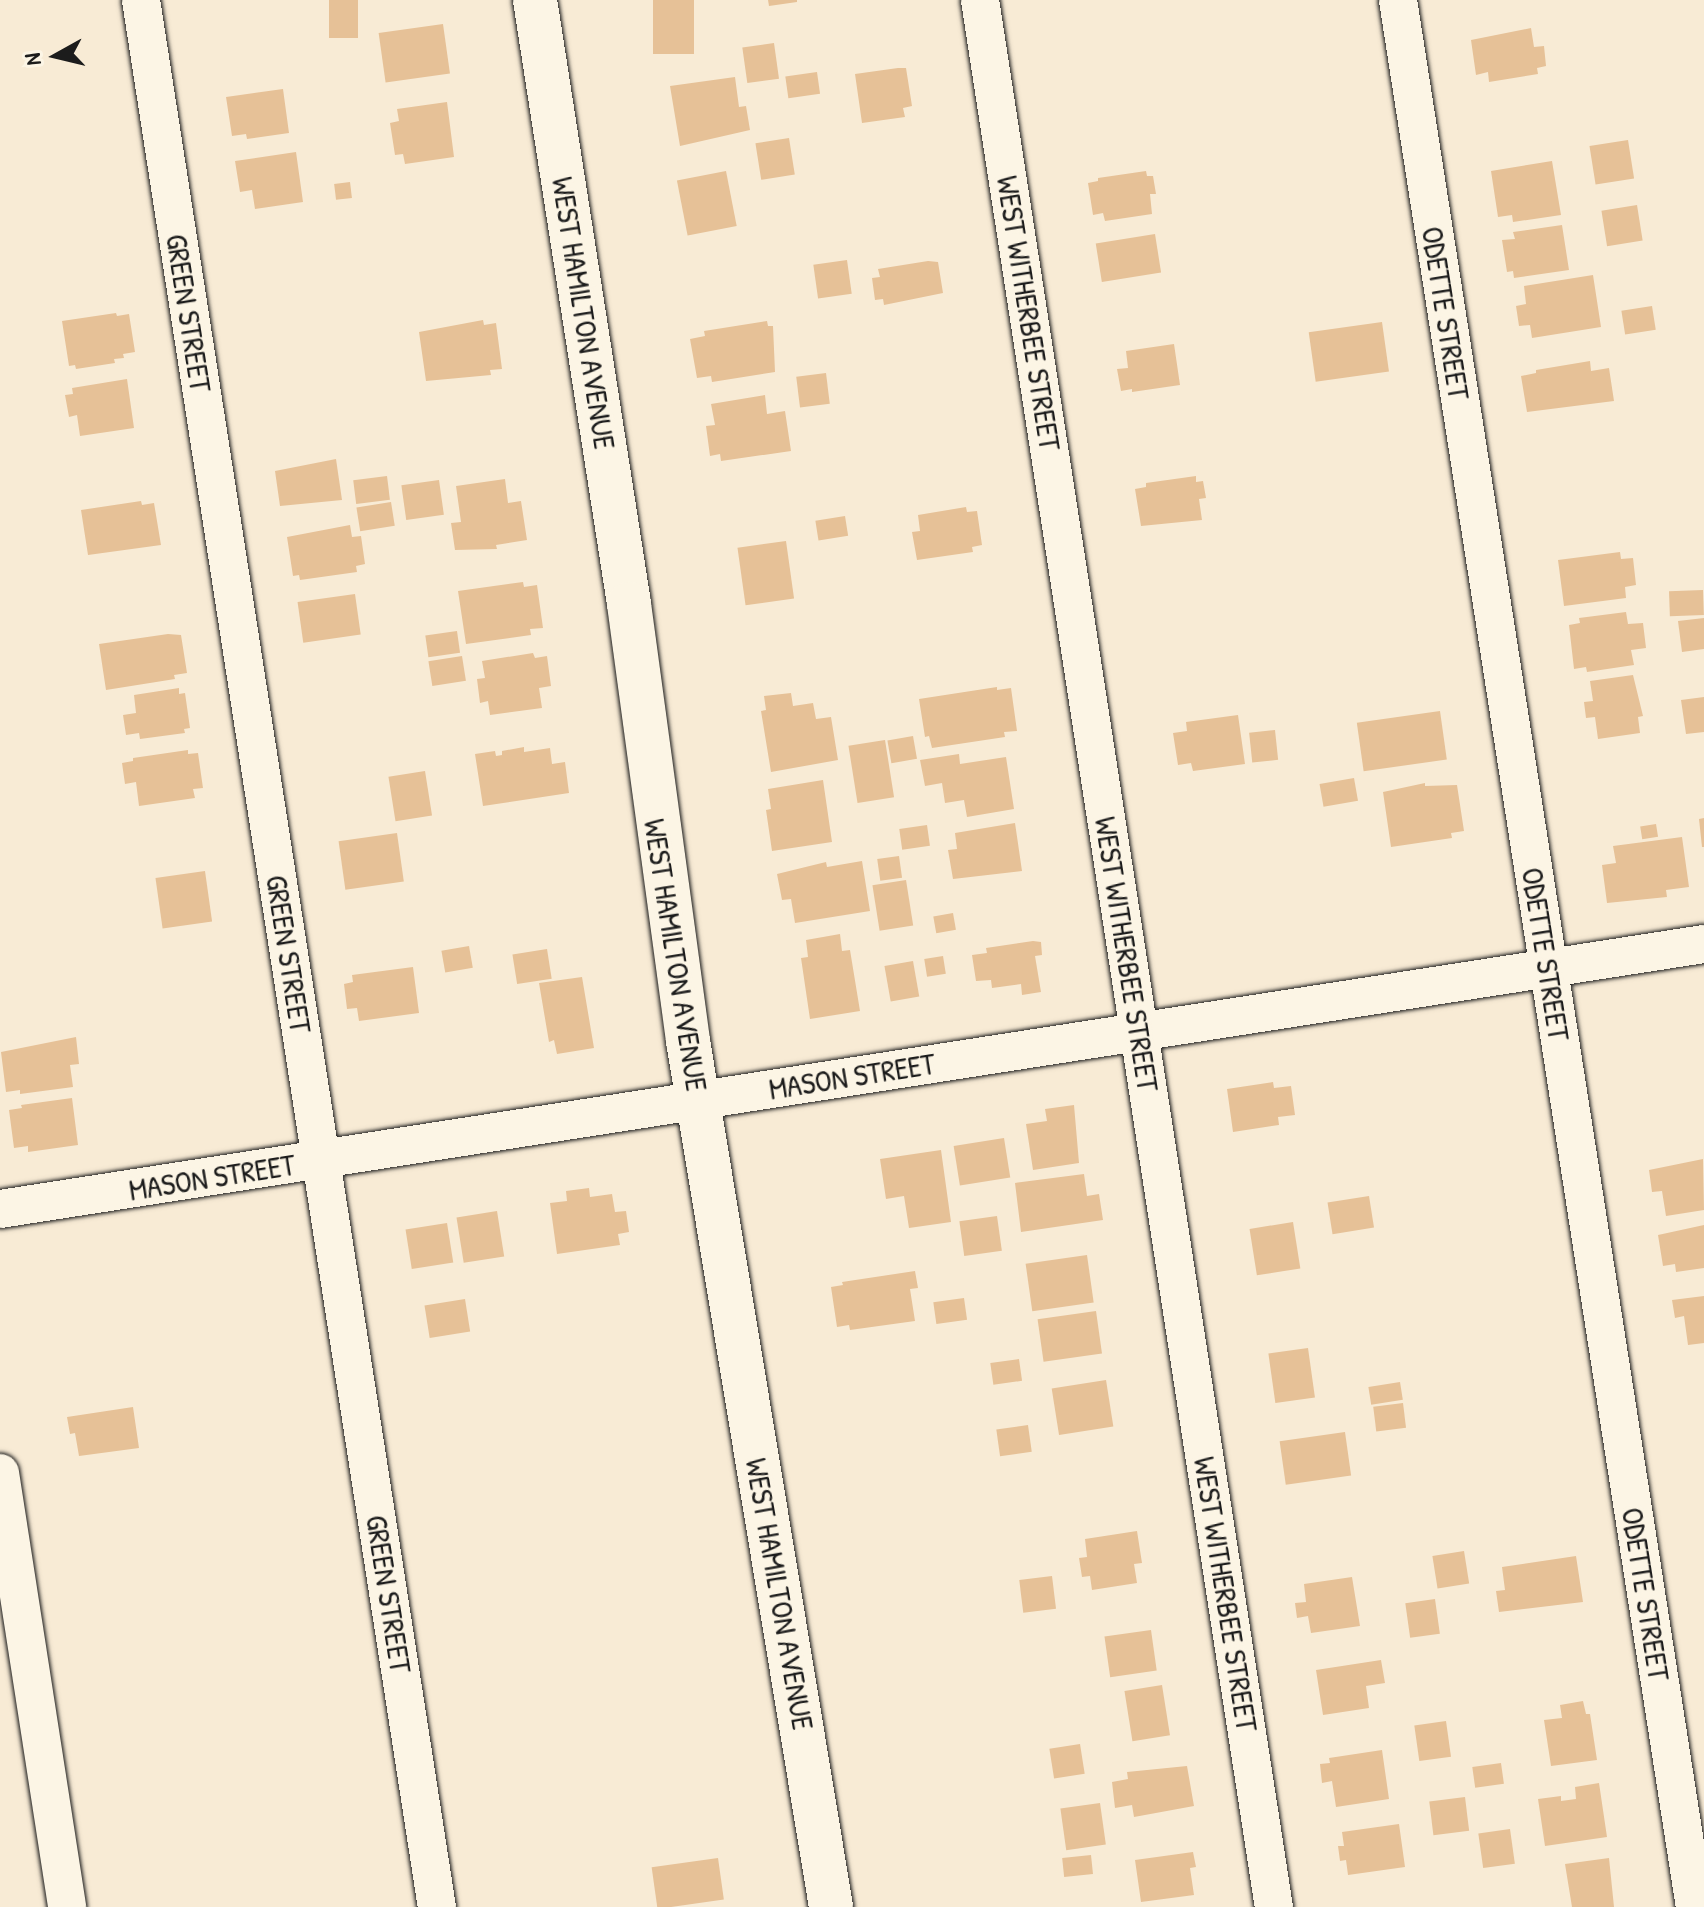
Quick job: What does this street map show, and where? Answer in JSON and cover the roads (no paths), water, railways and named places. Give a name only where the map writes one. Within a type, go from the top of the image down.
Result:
[{"type":"street","name":"GREEN STREET","points":[[141,0],[437,1907]]},
{"type":"street","name":"WEST HAMILTON AVENUE","points":[[535,0],[629,604],[654,809],[698,1100],[831,1907]]},
{"type":"street","name":"WEST WITHERBEE STREET","points":[[980,0],[1274,1907]]},
{"type":"street","name":"ODETTE STREET","points":[[1398,0],[1695,1907]]},
{"type":"street","name":"MASON STREET","points":[[0,1209],[1704,944]]},
{"type":"street","points":[[0,1473],[67,1907]]}]
